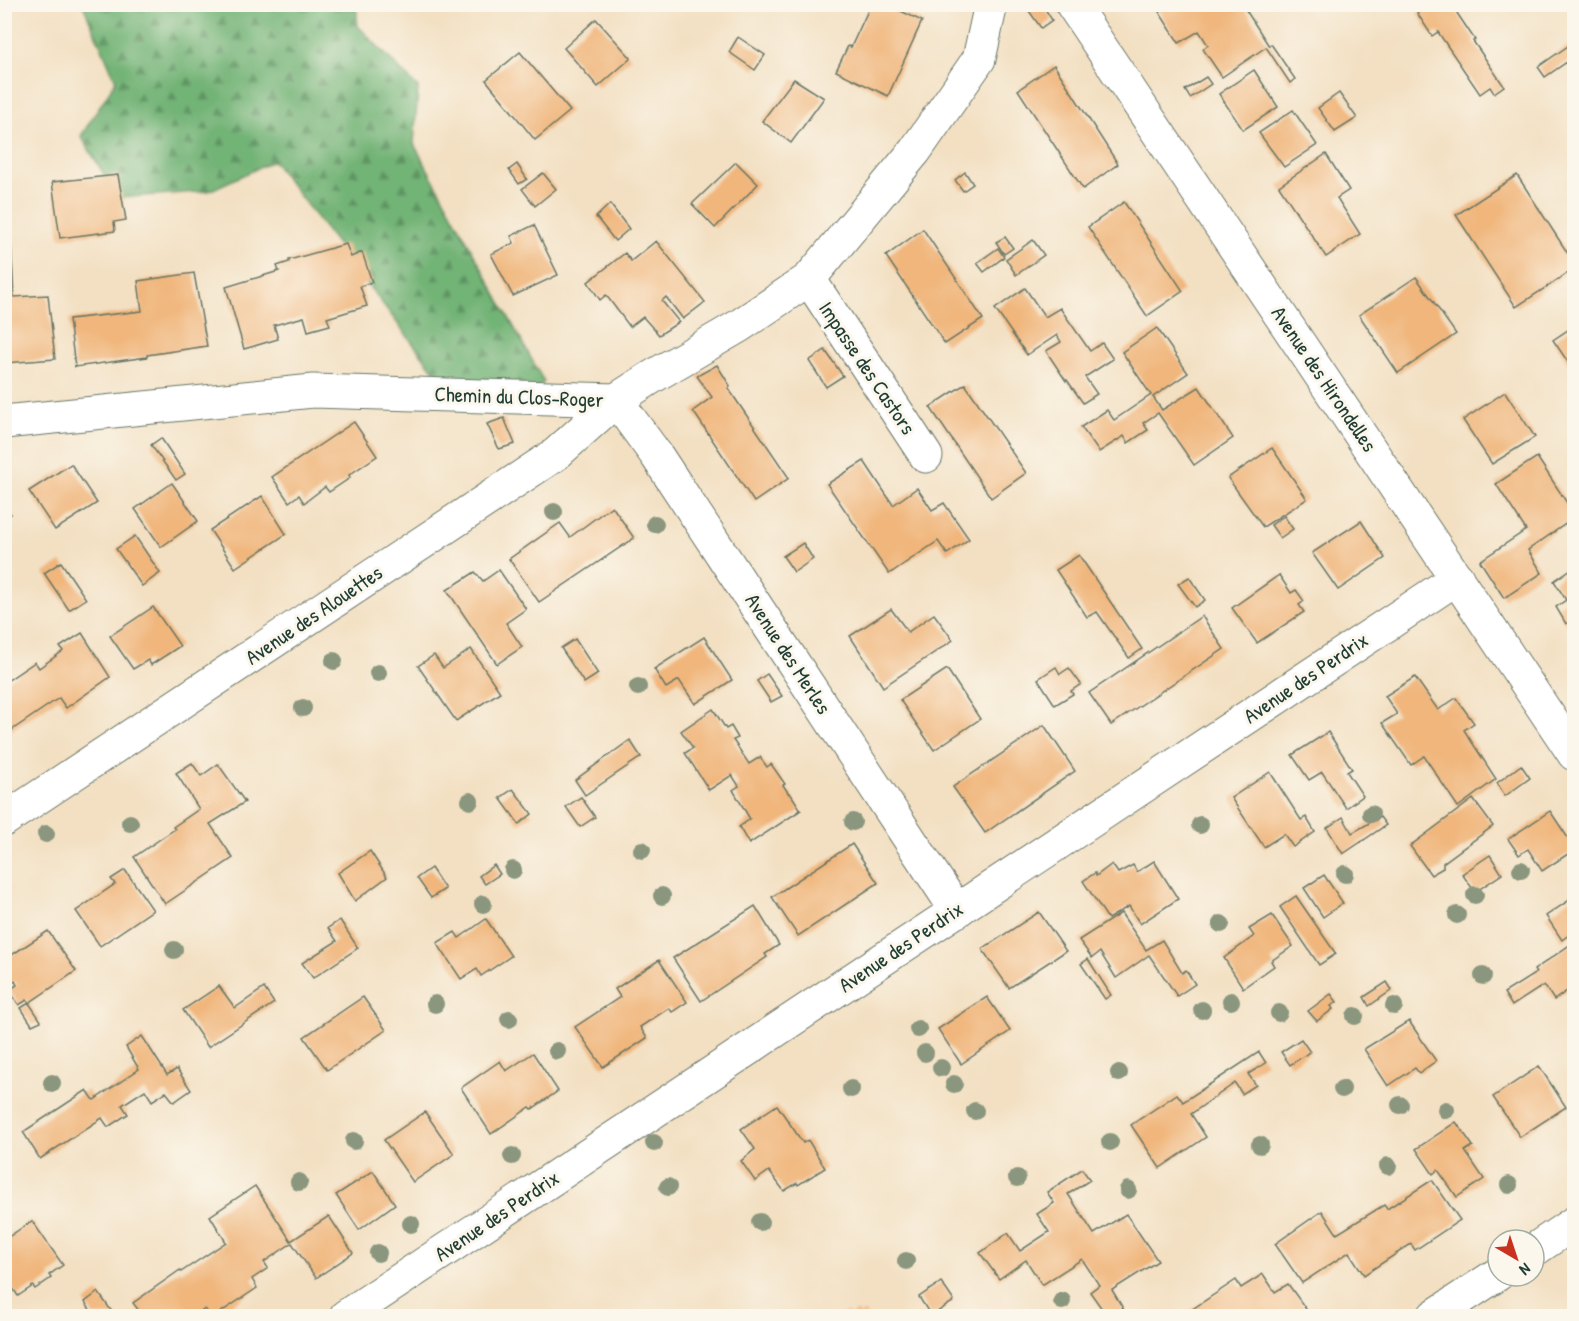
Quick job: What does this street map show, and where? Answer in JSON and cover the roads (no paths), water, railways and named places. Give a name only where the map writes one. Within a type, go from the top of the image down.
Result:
[{"type":"street","name":"Chemin du Clos-Roger","points":[[4,423],[313,391],[616,400],[652,376],[739,326],[808,279],[915,151],[979,59],[991,4]]},
{"type":"street","name":"Avenue des Hirondelles","points":[[1072,4],[1575,754]]},
{"type":"street","name":"Impasse des Castors","points":[[808,279],[926,456]]},
{"type":"street","name":"Avenue des Alouettes","points":[[4,820],[556,454],[616,400]]},
{"type":"street","name":"Avenue des Merles","points":[[616,400],[663,466],[957,910]]},
{"type":"street","name":"Avenue des Perdrix","points":[[346,1317],[1457,578]]},
{"type":"street","points":[[1546,1242],[1575,1223]]},
{"type":"street","points":[[1434,1317],[1486,1282]]}]
